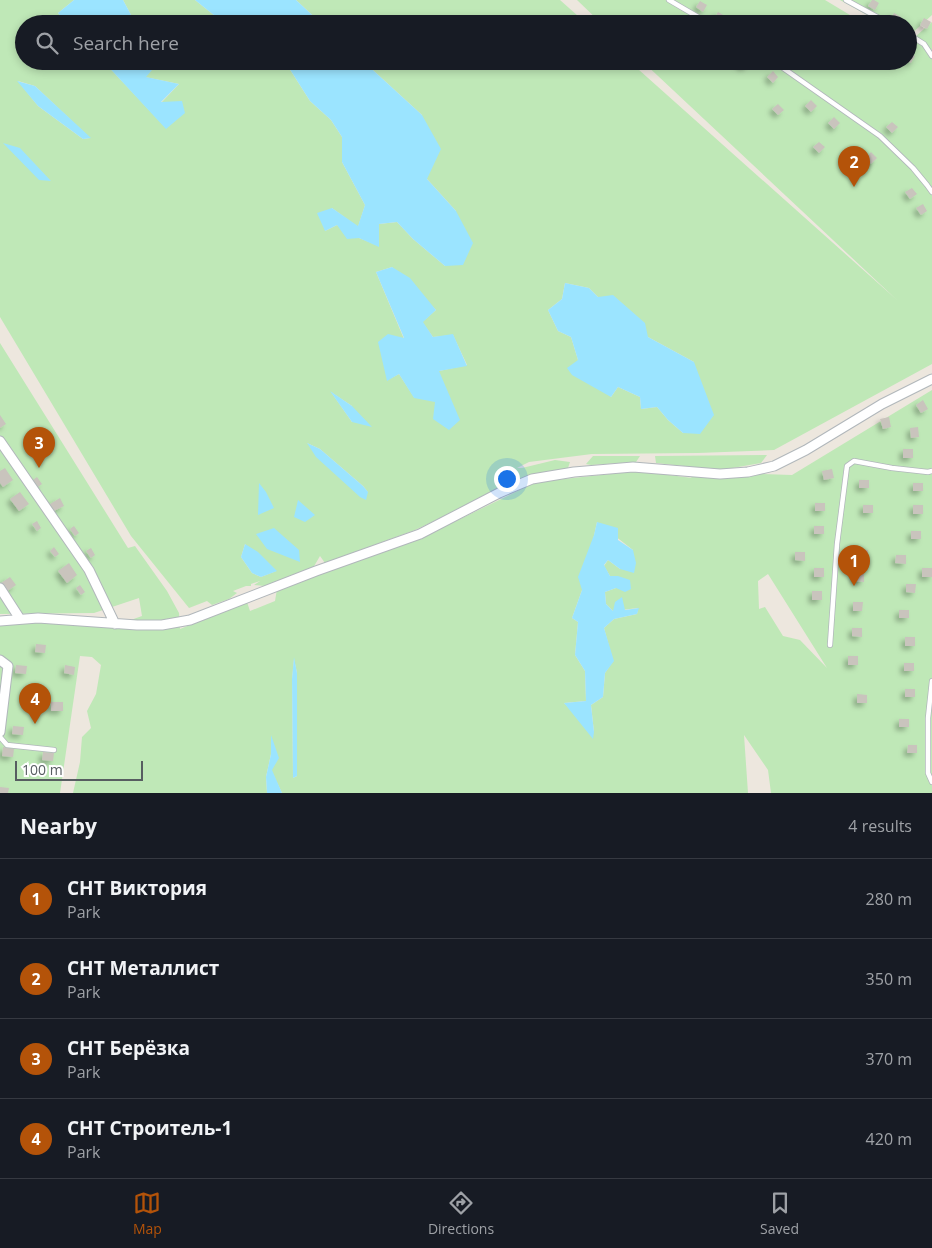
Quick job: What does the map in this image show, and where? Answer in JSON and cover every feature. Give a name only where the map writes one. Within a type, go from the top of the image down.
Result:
[{"type":"street","points":[[0,621],[38,618],[115,624],[162,625],[190,620],[316,571],[420,534],[532,479],[574,472],[633,467],[720,474],[748,472],[774,466],[806,450],[882,404],[932,379]]},
{"type":"street","points":[[0,441],[89,570],[115,624]]},
{"type":"street","points":[[0,588],[20,618]]},
{"type":"street","points":[[0,660],[8,666],[0,732]]},
{"type":"lane","points":[[669,0],[695,15]]},
{"type":"lane","points":[[846,0],[874,15]]},
{"type":"lane","points":[[917,40],[924,44],[932,56]]},
{"type":"lane","points":[[785,70],[880,136],[913,168],[932,192]]},
{"type":"lane","points":[[830,644],[837,544],[847,466],[854,461],[892,468],[932,471]]},
{"type":"lane","points":[[932,681],[928,718],[928,773],[932,782]]},
{"type":"lane","points":[[0,738],[7,745],[54,750]]},
{"type":"green space","points":[[0,0],[74,0],[58,13],[60,15],[15,15],[15,70],[111,70],[166,128],[161,103],[179,84],[145,77],[152,70],[290,70],[310,101],[331,120],[342,137],[342,162],[365,205],[358,227],[332,208],[325,231],[337,225],[359,238],[379,246],[379,224],[397,222],[413,239],[445,266],[456,211],[427,179],[422,115],[373,70],[639,70],[897,300],[652,70],[917,70],[917,35],[932,22],[932,364],[774,450],[592,454],[529,462],[517,468],[555,460],[570,462],[568,468],[515,480],[415,530],[325,563],[320,556],[313,568],[301,574],[265,586],[254,585],[260,581],[251,584],[251,586],[233,591],[237,593],[229,599],[212,605],[207,601],[189,608],[131,536],[0,317]],"holes":[[[18,81],[35,86],[90,138],[83,139],[38,106]],[[392,267],[436,310],[422,322],[433,337],[453,335],[467,365],[439,371],[414,397],[399,374],[387,380],[404,339],[376,272]],[[565,283],[589,288],[648,337],[694,362],[683,433],[657,407],[641,409],[640,397],[618,387],[611,397],[578,360],[571,337],[558,331],[548,310],[562,299]],[[331,392],[352,406],[352,422]],[[307,443],[320,449],[368,492]],[[245,544],[276,571],[261,577],[252,573],[241,557]]]},
{"type":"green space","points":[[123,0],[195,0],[214,15],[131,15]]},
{"type":"green space","points":[[296,0],[560,0],[577,15],[312,15]]},
{"type":"green space","points":[[577,0],[825,0],[850,15],[593,15]]},
{"type":"green space","points":[[840,0],[932,0],[932,15],[917,29],[917,15],[867,15]]},
{"type":"green space","points":[[0,343],[128,548],[135,546],[167,591],[179,613],[180,629],[247,602],[250,611],[275,601],[277,589],[347,565],[402,543],[458,517],[456,521],[536,482],[638,471],[692,478],[689,476],[762,471],[762,474],[792,475],[932,390],[932,793],[771,793],[768,770],[744,735],[748,793],[282,793],[271,770],[271,754],[266,777],[267,793],[73,793],[80,762],[82,737],[91,728],[87,711],[96,694],[101,665],[92,657],[80,656],[60,793],[0,793],[0,623],[20,621],[114,626],[142,616],[139,598],[94,613],[0,614]],"holes":[[[597,522],[633,550],[620,569],[608,560],[604,566],[610,576],[618,576],[616,588],[605,592],[606,604],[613,611],[638,608],[637,614],[614,619],[604,628],[613,661],[605,673],[603,697],[591,705],[594,732],[564,703],[586,701],[585,671],[575,655],[578,622],[572,618],[582,590]],[[768,574],[827,668],[800,640],[783,636],[765,607],[759,609],[758,581]],[[294,659],[297,673],[297,776],[293,778],[292,679]]]},
{"type":"green space","points":[[767,455],[761,463],[721,470],[656,463],[655,456]]},
{"type":"green space","points":[[593,456],[640,456],[636,462],[586,464]]},
{"type":"water","points":[[74,0],[123,0],[131,15],[60,15],[58,13]]},
{"type":"water","points":[[195,0],[296,0],[312,15],[214,15]]},
{"type":"water","points":[[111,70],[152,70],[146,77],[179,84],[161,102],[182,101],[185,113],[166,129]]},
{"type":"water","points":[[290,70],[373,70],[422,115],[441,149],[427,179],[456,211],[473,243],[463,265],[445,266],[413,239],[397,222],[379,224],[379,247],[359,238],[347,239],[337,225],[325,231],[317,213],[332,208],[358,226],[365,205],[342,162],[342,137],[331,120],[310,101]]},
{"type":"water","points":[[17,81],[35,86],[91,138],[83,139],[38,106]]},
{"type":"water","points":[[3,143],[20,148],[51,181],[39,180]]},
{"type":"water","points":[[392,267],[410,278],[436,310],[423,322],[433,337],[453,334],[467,366],[439,371],[460,420],[449,430],[433,419],[435,402],[414,398],[399,374],[387,381],[378,342],[388,334],[404,338],[376,272]]},
{"type":"water","points":[[565,283],[589,288],[598,297],[613,295],[645,323],[648,337],[694,362],[714,415],[700,434],[683,433],[657,407],[641,409],[640,397],[618,387],[611,397],[572,375],[567,368],[578,360],[571,337],[558,331],[548,310],[562,299]]},
{"type":"water","points":[[330,391],[352,406],[372,427],[352,422]]},
{"type":"water","points":[[307,443],[320,449],[363,486],[368,492],[366,500],[360,497],[316,457]]},
{"type":"water","points":[[259,483],[274,508],[258,515]]},
{"type":"water","points":[[298,500],[315,515],[305,522],[294,517]]},
{"type":"water","points":[[597,522],[618,528],[618,540],[633,550],[636,563],[634,573],[620,569],[608,560],[604,565],[610,576],[618,576],[630,580],[631,589],[625,592],[616,588],[605,592],[606,604],[613,611],[615,602],[622,597],[625,610],[639,608],[637,614],[614,619],[604,628],[614,661],[605,673],[603,697],[591,705],[593,739],[564,703],[586,701],[585,671],[575,655],[578,622],[572,618],[582,590],[578,577]]},
{"type":"water","points":[[274,528],[299,550],[300,562],[267,549],[256,534]]},
{"type":"water","points":[[245,544],[258,552],[277,571],[261,577],[252,573],[241,557]]},
{"type":"water","points":[[294,657],[297,673],[297,776],[293,778],[292,679]]},
{"type":"water","points":[[271,735],[279,758],[272,770],[282,793],[267,793],[266,777],[271,754]]},
{"type":"building","points":[[872,0],[879,3],[875,10],[868,6]]},
{"type":"building","points":[[700,1],[707,5],[703,12],[696,7]]},
{"type":"building","points":[[924,18],[931,22],[927,29],[920,25]]},
{"type":"building","points":[[773,71],[778,77],[773,83],[767,77]]},
{"type":"building","points":[[811,100],[817,106],[811,112],[805,106]]},
{"type":"building","points":[[778,104],[784,110],[778,115],[772,109]]},
{"type":"building","points":[[834,117],[840,123],[834,129],[828,123]]},
{"type":"building","points":[[892,122],[898,127],[892,133],[886,127]]},
{"type":"building","points":[[819,142],[825,147],[819,153],[813,147]]},
{"type":"building","points":[[871,152],[877,158],[871,164],[866,158]]},
{"type":"building","points":[[912,188],[917,194],[910,199],[905,192]]},
{"type":"building","points":[[923,204],[927,211],[921,215],[916,208]]},
{"type":"building","points":[[923,400],[928,409],[921,413],[916,405]]},
{"type":"building","points":[[0,415],[6,424],[0,428]]},
{"type":"building","points":[[889,417],[891,427],[883,429],[880,419]]},
{"type":"building","points":[[918,427],[919,437],[911,438],[910,428]]},
{"type":"building","points":[[903,449],[913,449],[913,458],[903,458]]},
{"type":"building","points":[[5,468],[13,480],[3,487],[0,483],[0,471]]},
{"type":"building","points":[[832,469],[834,478],[824,480],[822,471]]},
{"type":"building","points":[[37,477],[42,484],[38,487],[33,480]]},
{"type":"building","points":[[859,480],[869,480],[869,488],[859,488]]},
{"type":"building","points":[[913,483],[923,483],[923,491],[913,491]]},
{"type":"building","points":[[20,492],[29,504],[19,511],[10,499]]},
{"type":"building","points":[[60,498],[64,506],[54,511],[50,504]]},
{"type":"building","points":[[815,503],[825,503],[825,511],[815,511]]},
{"type":"building","points":[[863,505],[873,505],[873,513],[863,513]]},
{"type":"building","points":[[913,505],[923,505],[923,514],[913,514]]},
{"type":"building","points":[[37,521],[41,528],[37,531],[32,524]]},
{"type":"building","points":[[74,526],[79,533],[75,536],[70,529]]},
{"type":"building","points":[[814,526],[824,526],[824,534],[814,534]]},
{"type":"building","points":[[911,531],[921,531],[921,539],[911,539]]},
{"type":"building","points":[[54,547],[59,554],[55,557],[50,551]]},
{"type":"building","points":[[91,548],[95,555],[91,558],[86,551]]},
{"type":"building","points":[[858,550],[868,550],[868,559],[858,558]]},
{"type":"building","points":[[795,552],[805,552],[805,561],[795,560]]},
{"type":"building","points":[[896,555],[906,555],[906,564],[895,563]]},
{"type":"building","points":[[69,563],[77,575],[67,583],[58,571]]},
{"type":"building","points":[[814,568],[824,568],[824,577],[814,577]]},
{"type":"building","points":[[922,568],[932,568],[932,577],[922,577]]},
{"type":"building","points":[[855,573],[864,573],[864,582],[854,581]]},
{"type":"building","points":[[10,577],[16,585],[6,592],[1,583]]},
{"type":"building","points":[[906,584],[916,584],[915,593],[906,592]]},
{"type":"building","points":[[80,585],[85,592],[81,595],[76,588]]},
{"type":"building","points":[[812,591],[822,591],[822,600],[812,600]]},
{"type":"building","points":[[853,602],[863,602],[862,611],[853,611]]},
{"type":"building","points":[[899,610],[909,610],[909,618],[899,618]]},
{"type":"building","points":[[852,628],[862,628],[862,637],[852,636]]},
{"type":"building","points":[[905,637],[915,637],[915,646],[905,646]]},
{"type":"building","points":[[36,644],[46,645],[45,653],[35,652]]},
{"type":"building","points":[[848,656],[858,656],[858,665],[848,665]]},
{"type":"building","points":[[904,663],[914,663],[914,671],[904,671]]},
{"type":"building","points":[[16,665],[27,666],[26,674],[15,673]]},
{"type":"building","points":[[65,665],[75,667],[74,675],[64,673]]},
{"type":"building","points":[[905,689],[915,689],[915,697],[905,697]]},
{"type":"building","points":[[857,694],[867,695],[867,703],[857,703]]},
{"type":"building","points":[[51,702],[63,702],[63,711],[51,711]]},
{"type":"building","points":[[899,719],[909,719],[909,727],[899,727]]},
{"type":"building","points":[[13,726],[24,727],[23,735],[12,734]]},
{"type":"building","points":[[908,745],[917,745],[917,753],[907,753]]},
{"type":"building","points":[[3,747],[14,749],[13,757],[2,756]]},
{"type":"building","points":[[43,752],[54,753],[53,761],[42,760]]},
{"type":"building","points":[[0,787],[9,788],[8,793],[0,793]]},
{"type":"place","name":"СНТ Металлист","points":[[854,187]]},
{"type":"place","name":"СНТ Берёзка","points":[[39,468]]},
{"type":"place","name":"СНТ Виктория","points":[[854,586]]},
{"type":"place","name":"СНТ Строитель-1","points":[[35,724]]}]
